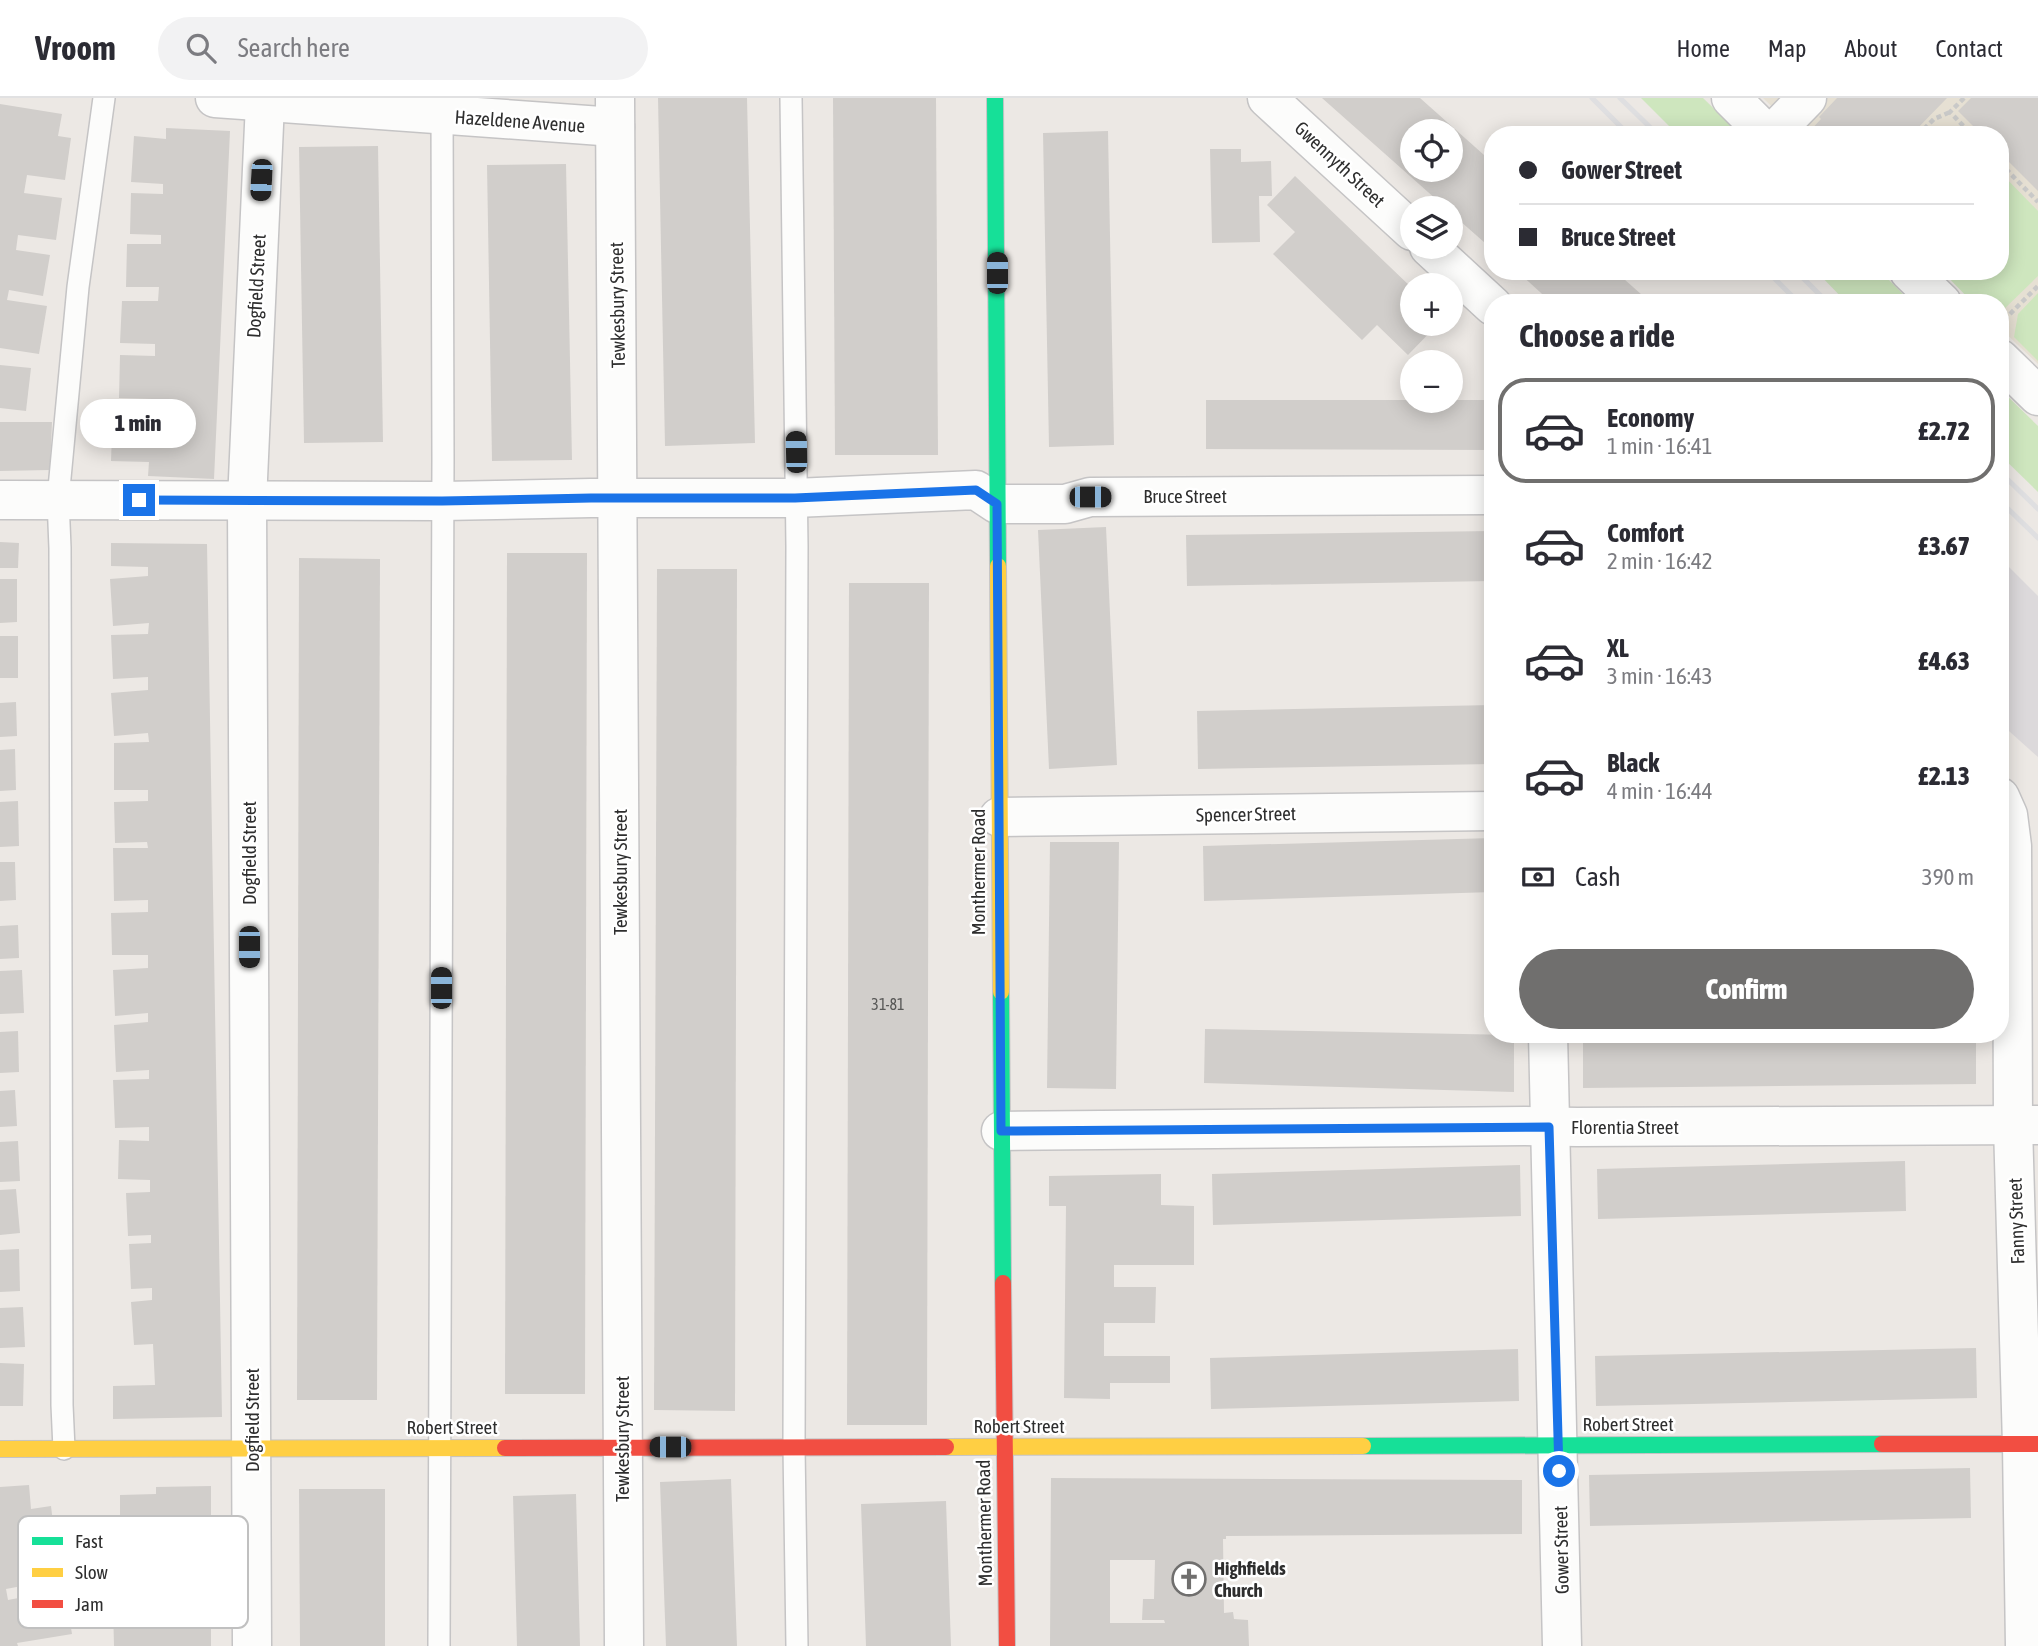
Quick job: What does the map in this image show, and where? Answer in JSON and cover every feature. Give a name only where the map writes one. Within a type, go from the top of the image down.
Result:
[{"type":"street","name":"Hazeldene Avenue","points":[[215,98],[265,103],[615,112]]},
{"type":"street","name":"Monthermer Road","points":[[995,98],[1007,1646]]},
{"type":"street","name":"Gwennyth Street","points":[[1267,98],[1400,221]]},
{"type":"street","points":[[1731,98],[1761,126]]},
{"type":"street","points":[[1779,126],[1807,98]]},
{"type":"street","name":"Dogfield Street","points":[[252,1646],[247,501],[265,103]]},
{"type":"street","name":"Tewkesbury Street","points":[[615,112],[624,1646]]},
{"type":"street","points":[[1442,259],[1484,298]]},
{"type":"street","points":[[1918,280],[1933,294]]},
{"type":"street","points":[[2009,368],[2038,396]]},
{"type":"street","name":"Bruce Street","points":[[0,500],[442,501],[795,498],[976,490],[997,504],[1065,504],[1090,497],[1484,495]]},
{"type":"street","name":"Spencer Street","points":[[999,817],[1484,811]]},
{"type":"street","name":"Fanny Street","points":[[2009,823],[2026,1125],[2030,1445],[2025,1646]]},
{"type":"street","name":"Gower Street","points":[[1548,1043],[1562,1646]]},
{"type":"street","name":"Florentia Street","points":[[1001,1131],[2026,1125]]},
{"type":"street","name":"Robert Street","points":[[0,1449],[2030,1445]]},
{"type":"lane","points":[[64,1449],[58,499],[78,288],[104,98]]},
{"type":"lane","points":[[791,98],[797,616],[794,1447],[797,1646]]},
{"type":"lane","points":[[439,1646],[442,107]]},
{"type":"path","points":[[1927,126],[1934,119],[1950,112],[1964,98]]},
{"type":"path","points":[[1950,112],[1963,126]]},
{"type":"path","points":[[2009,172],[2038,202]]},
{"type":"path","points":[[2009,314],[2038,286]]},
{"type":"shaded area","points":[[1763,98],[2038,98],[2038,364],[2009,337],[2009,294],[1965,294],[1951,280],[2009,280],[2009,126],[1792,126]]},
{"type":"shaded area","points":[[2009,567],[2038,596],[2038,757],[2009,731]]},
{"type":"green space","points":[[1641,98],[1703,98],[1732,126],[1669,126]]},
{"type":"green space","points":[[2009,181],[2038,211],[2038,276],[2009,304],[2009,294],[1964,294],[1951,280],[2009,280]]},
{"type":"green space","points":[[1825,280],[1889,280],[1903,294],[1838,294]]},
{"type":"green space","points":[[2038,293],[2038,361],[2014,337],[2018,314]]},
{"type":"green space","points":[[2009,398],[2038,426],[2038,492],[2009,464]]},
{"type":"building","points":[[658,98],[747,98],[755,443],[665,446]]},
{"type":"building","points":[[833,98],[936,98],[938,455],[835,455]]},
{"type":"building","points":[[1322,98],[1420,98],[1444,119],[1400,119],[1400,167]]},
{"type":"building","points":[[1837,98],[1947,98],[1920,126],[1815,126],[1821,119],[1819,117]]},
{"type":"building","points":[[1971,98],[2038,98],[2038,191],[2009,162],[2009,126],[1973,126],[1958,111]]},
{"type":"building","points":[[0,104],[62,114],[58,136],[71,138],[65,180],[27,175],[24,193],[62,198],[56,240],[18,235],[16,250],[50,255],[43,296],[9,290],[7,300],[47,306],[39,354],[0,348]]},
{"type":"building","points":[[166,128],[230,131],[214,479],[148,476],[149,462],[111,461],[113,405],[151,406],[152,399],[119,398],[120,355],[155,356],[155,344],[120,343],[122,301],[158,301],[159,287],[126,287],[127,244],[161,244],[161,235],[130,234],[131,193],[163,194],[163,184],[131,182],[134,136],[166,139]]},
{"type":"building","points":[[1108,131],[1114,445],[1049,447],[1043,133]]},
{"type":"building","points":[[1463,136],[1484,155],[1484,242],[1463,224],[1463,196],[1432,196],[1417,182],[1463,182]]},
{"type":"building","points":[[378,146],[383,442],[304,443],[299,147]]},
{"type":"building","points":[[1210,149],[1241,149],[1241,162],[1271,161],[1272,196],[1259,196],[1260,242],[1212,243]]},
{"type":"building","points":[[566,164],[572,460],[492,461],[487,165]]},
{"type":"building","points":[[1295,176],[1400,277],[1400,336],[1426,336],[1413,350],[1403,350],[1377,325],[1362,340],[1273,254],[1295,232],[1267,205]]},
{"type":"building","points":[[1527,280],[1625,280],[1641,294],[1542,294]]},
{"type":"building","points":[[0,365],[31,368],[26,411],[0,408]]},
{"type":"building","points":[[1206,400],[1400,400],[1400,413],[1463,413],[1463,400],[1484,400],[1484,450],[1206,449]]},
{"type":"building","points":[[0,422],[52,422],[50,470],[0,471]]},
{"type":"building","points":[[1106,527],[1117,765],[1049,769],[1038,530]]},
{"type":"building","points":[[1484,531],[1484,581],[1187,586],[1186,535]]},
{"type":"building","points":[[0,542],[19,543],[18,568],[0,568]]},
{"type":"building","points":[[111,543],[207,544],[222,1417],[113,1419],[113,1386],[155,1385],[153,1344],[134,1345],[131,1302],[152,1300],[152,1288],[131,1289],[129,1244],[151,1243],[151,1235],[128,1236],[126,1193],[150,1192],[150,1180],[118,1179],[119,1140],[149,1141],[149,1127],[115,1128],[113,1080],[149,1079],[149,1070],[116,1072],[114,1025],[148,1022],[148,1013],[115,1016],[113,970],[148,968],[148,955],[112,955],[111,913],[148,912],[148,900],[114,901],[113,848],[148,848],[147,842],[115,843],[114,802],[148,801],[148,790],[114,790],[114,743],[149,742],[148,733],[114,736],[111,693],[148,690],[148,677],[113,679],[111,635],[148,634],[149,623],[113,626],[110,579],[148,576],[148,567],[111,566]]},
{"type":"building","points":[[507,553],[587,553],[585,1394],[505,1394]]},
{"type":"building","points":[[299,558],[380,559],[377,1400],[297,1400]]},
{"type":"building","points":[[657,569],[737,569],[735,1411],[654,1410]]},
{"type":"building","points":[[0,579],[17,579],[17,622],[0,623]]},
{"type":"building","points":[[849,583],[929,583],[927,1425],[847,1425]]},
{"type":"building","points":[[0,636],[18,636],[18,678],[0,678]]},
{"type":"building","points":[[16,702],[17,736],[0,737],[0,703]]},
{"type":"building","points":[[1484,705],[1484,764],[1198,769],[1197,711]]},
{"type":"building","points":[[15,749],[16,790],[0,791],[0,750]]},
{"type":"building","points":[[18,801],[19,846],[0,847],[0,802]]},
{"type":"building","points":[[1484,838],[1484,892],[1204,901],[1203,846]]},
{"type":"building","points":[[1050,842],[1119,842],[1116,1089],[1047,1088]]},
{"type":"building","points":[[0,862],[15,862],[16,900],[0,901]]},
{"type":"building","points":[[18,925],[19,958],[0,959],[0,926]]},
{"type":"building","points":[[22,970],[24,1013],[0,1014],[0,971]]},
{"type":"building","points":[[1205,1029],[1484,1034],[1484,1043],[1514,1043],[1514,1092],[1204,1083]]},
{"type":"building","points":[[18,1031],[19,1072],[0,1073],[0,1032]]},
{"type":"building","points":[[1583,1043],[1976,1043],[1976,1084],[1583,1088]]},
{"type":"building","points":[[15,1090],[17,1126],[0,1127],[0,1091]]},
{"type":"building","points":[[18,1141],[20,1181],[0,1182],[0,1142]]},
{"type":"building","points":[[1905,1161],[1906,1211],[1598,1219],[1597,1169]]},
{"type":"building","points":[[1520,1165],[1521,1216],[1213,1225],[1212,1174]]},
{"type":"building","points":[[1161,1174],[1161,1205],[1194,1206],[1194,1265],[1114,1265],[1114,1287],[1156,1287],[1155,1323],[1104,1323],[1104,1356],[1170,1356],[1170,1383],[1110,1383],[1110,1399],[1064,1398],[1066,1206],[1049,1206],[1049,1176]]},
{"type":"building","points":[[16,1189],[20,1233],[0,1235],[0,1190]]},
{"type":"building","points":[[19,1249],[20,1291],[0,1292],[0,1250]]},
{"type":"building","points":[[23,1307],[25,1347],[0,1348],[0,1308]]},
{"type":"building","points":[[1976,1348],[1977,1398],[1596,1406],[1595,1356]]},
{"type":"building","points":[[1518,1349],[1519,1401],[1211,1409],[1210,1358]]},
{"type":"building","points":[[0,1363],[24,1364],[23,1406],[0,1406]]},
{"type":"building","points":[[1970,1468],[1971,1518],[1590,1526],[1589,1475]]},
{"type":"building","name":"Highfields Church","points":[[1051,1478],[1522,1480],[1522,1534],[1226,1536],[1226,1539],[1223,1539],[1224,1613],[1233,1612],[1234,1619],[1248,1620],[1249,1646],[1050,1646]],"holes":[[[1110,1560],[1155,1560],[1154,1599],[1143,1599],[1142,1620],[1164,1620],[1165,1623],[1110,1623]]]},
{"type":"building","points":[[731,1479],[737,1646],[666,1646],[660,1482]]},
{"type":"building","points":[[29,1485],[31,1509],[51,1506],[52,1516],[18,1516],[18,1587],[6,1589],[8,1600],[18,1598],[18,1628],[71,1628],[72,1634],[17,1643],[18,1646],[0,1646],[0,1487]]},
{"type":"building","points":[[211,1486],[211,1516],[120,1516],[120,1495],[156,1494],[156,1487]]},
{"type":"building","points":[[299,1489],[385,1489],[385,1646],[300,1646]]},
{"type":"building","points":[[576,1494],[580,1646],[517,1646],[513,1496]]},
{"type":"building","points":[[946,1501],[951,1646],[866,1646],[861,1504]]},
{"type":"building","points":[[114,1628],[211,1628],[211,1646],[114,1646]]},
{"type":"railway","points":[[1592,98],[1620,126]]},
{"type":"railway","points":[[1620,98],[1649,126]]},
{"type":"railway","points":[[1776,280],[1790,294]]},
{"type":"railway","points":[[1805,280],[1819,294]]},
{"type":"railway","points":[[2009,481],[2038,509]]},
{"type":"railway","points":[[2009,510],[2038,538]]},
{"type":"traffic: fast","points":[[995,98],[998,566]]},
{"type":"traffic: fast","points":[[1001,992],[1003,1283]]},
{"type":"traffic: fast","points":[[1363,1446],[1882,1444]]},
{"type":"traffic: slow","points":[[998,566],[1001,992]]},
{"type":"traffic: slow","points":[[946,1447],[1363,1446]]},
{"type":"traffic: slow","points":[[0,1449],[505,1448]]},
{"type":"traffic: jam","points":[[1003,1283],[1007,1646]]},
{"type":"traffic: jam","points":[[1882,1444],[2038,1444]]},
{"type":"traffic: jam","points":[[505,1448],[946,1447]]},
{"type":"place","name":"Highfields Church","points":[[1189,1579]]},
{"type":"route","points":[[139,500],[795,498],[976,490],[997,504],[1001,1131],[1549,1127],[1559,1471]]}]
